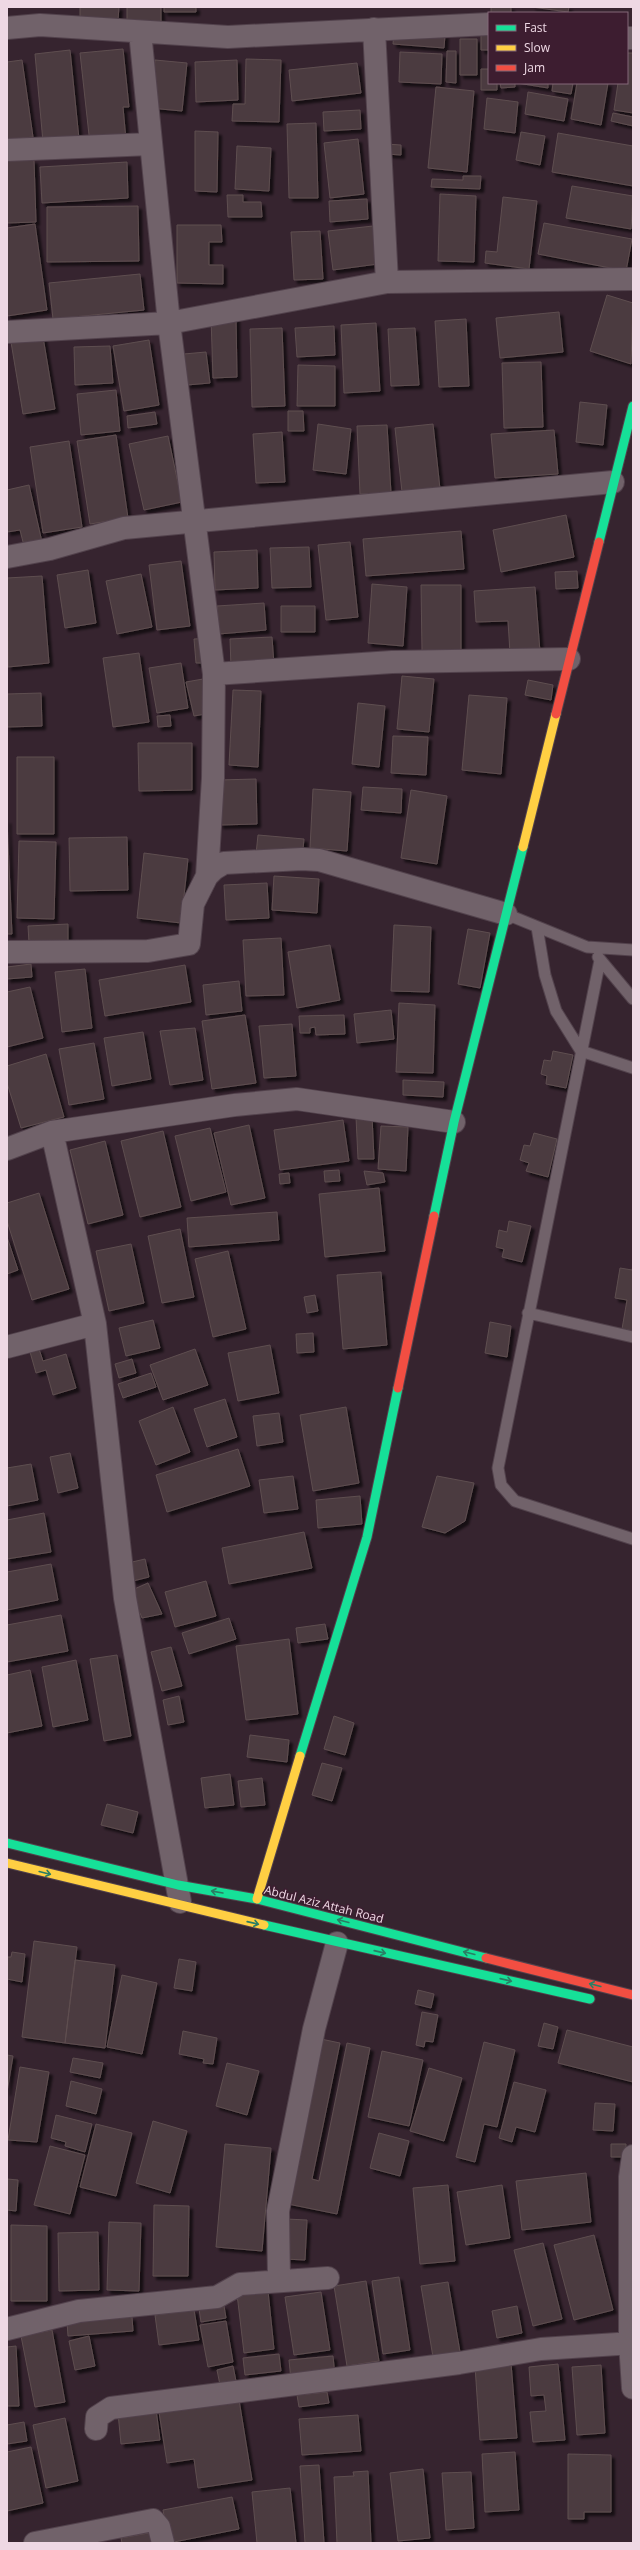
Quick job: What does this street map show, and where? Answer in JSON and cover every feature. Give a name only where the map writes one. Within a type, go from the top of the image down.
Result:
[{"type":"main road","points":[[258,1899],[367,1537],[454,1122],[633,406]]},
{"type":"main road","name":"Abdul Aziz Attah Road","points":[[7,1843],[337,1943],[602,2002]]},
{"type":"main road","name":"Abdul Aziz Attah Road","points":[[7,1863],[179,1895],[258,1899],[633,1995]]},
{"type":"street","points":[[7,28],[40,25],[228,37],[488,24]]},
{"type":"street","points":[[374,29],[387,282]]},
{"type":"street","points":[[7,952],[148,951],[189,944],[193,904],[207,876],[213,778],[214,674],[169,323],[140,32]]},
{"type":"street","points":[[7,150],[150,144]]},
{"type":"street","points":[[7,332],[169,323],[387,282],[633,279]]},
{"type":"street","points":[[7,557],[50,549],[124,528],[613,482]]},
{"type":"street","points":[[214,674],[392,662],[569,659]]},
{"type":"street","points":[[207,876],[224,863],[302,859],[319,860],[506,914]]},
{"type":"street","points":[[7,1149],[52,1132],[235,1105],[297,1098],[454,1122]]},
{"type":"street","points":[[52,1132],[95,1324],[125,1598],[179,1895]]},
{"type":"street","points":[[7,1347],[95,1324]]},
{"type":"street","points":[[279,2280],[278,2211],[314,2029],[337,1943]]},
{"type":"street","points":[[633,2156],[630,2177],[633,2388]]},
{"type":"street","points":[[7,2329],[79,2311],[217,2297],[240,2284],[279,2280],[328,2278]]},
{"type":"street","points":[[96,2429],[97,2417],[111,2408],[452,2364],[541,2349],[632,2343]]},
{"type":"street","points":[[35,2543],[153,2520],[159,2526],[163,2543]]},
{"type":"lane","points":[[506,914],[587,947],[633,950]]},
{"type":"lane","points":[[537,927],[545,975],[556,1011],[581,1051],[633,1068]]},
{"type":"lane","points":[[587,947],[633,999]]},
{"type":"lane","points":[[600,960],[500,1450],[498,1468],[501,1485],[515,1501],[633,1539]]},
{"type":"lane","points":[[528,1313],[633,1337]]},
{"type":"building","points":[[80,7],[119,7],[118,20],[80,19]]},
{"type":"building","points":[[127,7],[161,7],[161,29],[127,29]]},
{"type":"building","points":[[164,7],[196,7],[196,12],[164,12]]},
{"type":"building","points":[[491,7],[511,7],[511,12],[491,12]]},
{"type":"building","points":[[532,7],[569,7],[568,12]]},
{"type":"building","points":[[394,31],[445,35],[444,48],[393,44]]},
{"type":"building","points":[[481,35],[488,35],[488,50],[481,50]]},
{"type":"building","points":[[460,39],[477,39],[477,75],[460,75]]},
{"type":"building","points":[[123,49],[129,107],[123,107],[126,140],[90,144],[80,53]]},
{"type":"building","points":[[70,50],[79,139],[43,142],[35,54]]},
{"type":"building","points":[[447,51],[456,51],[456,83],[446,82]]},
{"type":"building","points":[[400,52],[442,54],[441,84],[399,82]]},
{"type":"building","points":[[628,53],[633,53],[633,113],[614,110],[618,84],[628,84]]},
{"type":"building","points":[[246,59],[281,60],[279,122],[232,121],[233,104],[245,104]]},
{"type":"building","points":[[22,60],[33,137],[7,140],[7,62]]},
{"type":"building","points":[[155,60],[187,63],[182,111],[150,108]]},
{"type":"building","points":[[237,60],[238,100],[196,102],[195,62]]},
{"type":"building","points":[[357,63],[361,93],[292,101],[289,70]]},
{"type":"building","points":[[481,69],[488,69],[488,84],[497,84],[497,90],[481,90]]},
{"type":"building","points":[[500,84],[515,84],[515,87],[501,88]]},
{"type":"building","points":[[523,84],[548,84],[548,88]]},
{"type":"building","points":[[553,84],[573,84],[571,94],[552,91]]},
{"type":"building","points":[[577,84],[608,84],[601,125],[571,119]]},
{"type":"building","points":[[436,87],[474,91],[467,172],[428,168]]},
{"type":"building","points":[[528,92],[568,99],[564,121],[525,114]]},
{"type":"building","points":[[487,98],[518,102],[515,133],[484,129]]},
{"type":"building","points":[[360,110],[361,129],[324,131],[323,112]]},
{"type":"building","points":[[613,113],[633,117],[633,126],[611,121]]},
{"type":"building","points":[[316,123],[318,198],[289,198],[287,124]]},
{"type":"building","points":[[195,131],[218,132],[217,192],[195,191]]},
{"type":"building","points":[[521,132],[545,136],[540,165],[516,160]]},
{"type":"building","points":[[558,133],[633,146],[633,186],[552,172]]},
{"type":"building","points":[[358,139],[364,194],[330,198],[324,143]]},
{"type":"building","points":[[386,144],[401,145],[401,155],[386,154]]},
{"type":"building","points":[[237,146],[271,148],[269,191],[235,189]]},
{"type":"building","points":[[34,160],[36,222],[7,223],[7,161]]},
{"type":"building","points":[[127,162],[128,198],[42,203],[40,167]]},
{"type":"building","points":[[463,176],[481,176],[480,189],[431,187],[432,179],[463,180]]},
{"type":"building","points":[[572,186],[633,196],[631,229],[566,218]]},
{"type":"building","points":[[440,194],[476,196],[474,262],[438,261]]},
{"type":"building","points":[[227,195],[243,195],[243,202],[261,202],[262,217],[228,217]]},
{"type":"building","points":[[503,197],[537,201],[529,269],[485,263],[486,251],[497,252]]},
{"type":"building","points":[[367,199],[368,219],[330,222],[329,201]]},
{"type":"building","points":[[138,206],[139,261],[47,262],[47,207]]},
{"type":"building","points":[[544,223],[632,239],[626,271],[538,254]]},
{"type":"building","points":[[35,224],[47,310],[7,316],[7,228]]},
{"type":"building","points":[[177,225],[221,225],[222,242],[209,242],[209,265],[223,265],[223,284],[177,283]]},
{"type":"building","points":[[373,226],[378,264],[333,270],[328,231]]},
{"type":"building","points":[[320,231],[323,279],[294,280],[291,232]]},
{"type":"building","points":[[140,274],[144,310],[53,319],[49,283]]},
{"type":"building","points":[[607,295],[633,303],[631,364],[590,351]]},
{"type":"building","points":[[559,312],[563,352],[500,358],[496,318]]},
{"type":"building","points":[[211,317],[236,317],[237,377],[213,378]]},
{"type":"building","points":[[466,319],[469,386],[439,387],[435,321]]},
{"type":"building","points":[[376,323],[380,391],[344,393],[341,325]]},
{"type":"building","points":[[334,326],[335,355],[297,357],[295,328]]},
{"type":"building","points":[[282,328],[285,406],[252,407],[250,329]]},
{"type":"building","points":[[415,328],[419,385],[391,386],[388,329]]},
{"type":"building","points":[[42,331],[55,409],[23,414],[10,336]]},
{"type":"building","points":[[149,340],[159,405],[124,411],[113,346]]},
{"type":"building","points":[[110,346],[113,383],[75,385],[74,347]]},
{"type":"building","points":[[206,352],[210,383],[187,385],[184,354]]},
{"type":"building","points":[[541,362],[543,427],[504,428],[502,363]]},
{"type":"building","points":[[298,365],[335,366],[335,406],[297,406]]},
{"type":"building","points":[[116,390],[120,431],[81,435],[77,394]]},
{"type":"building","points":[[580,402],[607,405],[603,445],[576,442]]},
{"type":"building","points":[[288,411],[303,411],[304,431],[288,431]]},
{"type":"building","points":[[155,412],[157,424],[128,428],[127,416]]},
{"type":"building","points":[[318,424],[351,429],[346,474],[313,470]]},
{"type":"building","points":[[433,424],[440,489],[402,492],[395,428]]},
{"type":"building","points":[[387,425],[391,493],[360,494],[357,426]]},
{"type":"building","points":[[554,430],[558,474],[495,478],[491,434]]},
{"type":"building","points":[[282,432],[285,482],[256,483],[253,434]]},
{"type":"building","points":[[116,435],[128,518],[90,524],[77,441]]},
{"type":"building","points":[[168,436],[182,502],[144,510],[129,444]]},
{"type":"building","points":[[69,441],[82,527],[43,533],[30,447]]},
{"type":"building","points":[[29,485],[42,542],[24,546],[20,530],[7,532],[7,490]]},
{"type":"building","points":[[566,515],[574,557],[501,572],[493,530]]},
{"type":"building","points":[[461,531],[464,569],[366,576],[363,539]]},
{"type":"building","points":[[350,542],[358,617],[326,620],[318,545]]},
{"type":"building","points":[[309,547],[311,587],[272,588],[270,548]]},
{"type":"building","points":[[257,550],[258,588],[215,590],[214,552]]},
{"type":"building","points":[[181,561],[190,626],[157,630],[149,565]]},
{"type":"building","points":[[88,570],[96,623],[65,628],[57,575]]},
{"type":"building","points":[[577,571],[578,588],[556,589],[555,572]]},
{"type":"building","points":[[141,574],[152,627],[117,634],[106,581]]},
{"type":"building","points":[[42,576],[49,663],[8,667],[7,578]]},
{"type":"building","points":[[372,584],[407,587],[403,646],[368,643]]},
{"type":"building","points":[[421,585],[461,585],[461,651],[422,651]]},
{"type":"building","points":[[535,587],[540,652],[510,653],[508,621],[476,622],[474,591]]},
{"type":"building","points":[[264,603],[266,630],[219,634],[217,606]]},
{"type":"building","points":[[281,606],[315,606],[315,632],[281,632]]},
{"type":"building","points":[[272,637],[274,665],[231,667],[230,639]]},
{"type":"building","points":[[209,638],[210,663],[196,663],[194,639]]},
{"type":"building","points":[[139,653],[149,722],[113,727],[103,658]]},
{"type":"building","points":[[181,663],[188,708],[157,713],[149,668]]},
{"type":"building","points":[[402,676],[434,679],[429,732],[397,729]]},
{"type":"building","points":[[203,679],[211,713],[194,716],[186,682]]},
{"type":"building","points":[[528,680],[553,685],[551,700],[525,695]]},
{"type":"building","points":[[233,690],[261,691],[258,767],[229,765]]},
{"type":"building","points":[[41,693],[42,726],[7,727],[7,694]]},
{"type":"building","points":[[469,695],[507,698],[501,774],[462,770]]},
{"type":"building","points":[[358,703],[385,706],[379,767],[352,764]]},
{"type":"building","points":[[170,715],[171,726],[158,727],[157,716]]},
{"type":"building","points":[[393,736],[428,737],[426,775],[391,773]]},
{"type":"building","points":[[138,743],[192,743],[192,790],[139,791]]},
{"type":"building","points":[[17,757],[54,757],[54,834],[17,834]]},
{"type":"building","points":[[256,779],[257,824],[220,825],[219,780]]},
{"type":"building","points":[[363,787],[402,789],[401,813],[361,810]]},
{"type":"building","points":[[313,789],[351,792],[347,851],[310,848]]},
{"type":"building","points":[[411,790],[447,796],[437,864],[401,858]]},
{"type":"building","points":[[7,820],[12,934],[7,934]]},
{"type":"building","points":[[258,835],[304,839],[302,859],[256,854]]},
{"type":"building","points":[[127,837],[128,890],[70,891],[69,838]]},
{"type":"building","points":[[19,841],[56,842],[54,919],[17,918]]},
{"type":"building","points":[[144,853],[188,859],[181,923],[137,918]]},
{"type":"building","points":[[274,876],[319,879],[317,913],[272,910]]},
{"type":"building","points":[[267,883],[269,918],[226,920],[224,885]]},
{"type":"building","points":[[68,924],[68,941],[29,943],[28,926]]},
{"type":"building","points":[[394,925],[431,927],[429,992],[391,991]]},
{"type":"building","points":[[468,929],[490,933],[480,988],[458,984]]},
{"type":"building","points":[[281,938],[284,995],[246,996],[243,940]]},
{"type":"building","points":[[330,945],[340,1000],[297,1008],[288,952]]},
{"type":"building","points":[[31,964],[32,977],[7,979],[7,967]]},
{"type":"building","points":[[185,965],[191,1002],[105,1016],[99,980]]},
{"type":"building","points":[[85,969],[92,1028],[62,1032],[55,972]]},
{"type":"building","points":[[239,981],[242,1011],[206,1015],[203,985]]},
{"type":"building","points":[[30,987],[43,1038],[7,1047],[7,992]]},
{"type":"building","points":[[399,1003],[435,1005],[433,1073],[396,1072]]},
{"type":"building","points":[[391,1010],[394,1039],[357,1043],[354,1014]]},
{"type":"building","points":[[245,1015],[256,1083],[212,1089],[202,1021]]},
{"type":"building","points":[[344,1015],[345,1034],[316,1035],[315,1027],[310,1028],[310,1033],[300,1033],[299,1016]]},
{"type":"building","points":[[292,1024],[296,1076],[264,1078],[259,1026]]},
{"type":"building","points":[[195,1028],[203,1080],[170,1085],[160,1031]]},
{"type":"building","points":[[143,1032],[151,1079],[112,1086],[104,1038]]},
{"type":"building","points":[[94,1043],[104,1099],[69,1105],[59,1049]]},
{"type":"building","points":[[553,1051],[573,1055],[566,1088],[546,1084],[547,1076],[541,1074],[544,1060],[551,1061]]},
{"type":"building","points":[[46,1054],[64,1117],[21,1128],[7,1083],[7,1066]]},
{"type":"building","points":[[403,1080],[444,1082],[443,1097],[403,1095]]},
{"type":"building","points":[[372,1116],[374,1159],[358,1159],[356,1117]]},
{"type":"building","points":[[343,1120],[349,1161],[280,1170],[274,1130]]},
{"type":"building","points":[[249,1125],[265,1198],[231,1205],[214,1133]]},
{"type":"building","points":[[381,1126],[408,1127],[406,1171],[378,1169]]},
{"type":"building","points":[[210,1128],[226,1192],[191,1201],[175,1136]]},
{"type":"building","points":[[163,1131],[181,1207],[140,1217],[121,1141]]},
{"type":"building","points":[[534,1133],[557,1139],[548,1177],[526,1171],[529,1163],[520,1160],[524,1145],[530,1146]]},
{"type":"building","points":[[105,1141],[123,1215],[88,1224],[70,1150]]},
{"type":"building","points":[[339,1170],[340,1181],[325,1182],[324,1171]]},
{"type":"building","points":[[364,1171],[383,1173],[385,1182],[367,1185]]},
{"type":"building","points":[[289,1173],[290,1183],[280,1184],[279,1174]]},
{"type":"building","points":[[379,1188],[385,1251],[325,1257],[319,1194]]},
{"type":"building","points":[[39,1193],[69,1289],[32,1300],[7,1221],[7,1203]]},
{"type":"building","points":[[277,1212],[279,1240],[189,1247],[187,1218]]},
{"type":"building","points":[[509,1221],[531,1226],[522,1262],[502,1257],[504,1249],[496,1247],[499,1230],[507,1232]]},
{"type":"building","points":[[180,1229],[194,1297],[162,1303],[148,1236]]},
{"type":"building","points":[[7,1237],[18,1270],[7,1274]]},
{"type":"building","points":[[131,1244],[144,1303],[109,1311],[96,1251]]},
{"type":"building","points":[[228,1251],[246,1329],[213,1337],[195,1259]]},
{"type":"building","points":[[633,1266],[633,1331],[622,1329],[627,1300],[615,1298],[620,1268],[632,1270]]},
{"type":"building","points":[[381,1272],[387,1345],[343,1349],[337,1275]]},
{"type":"building","points":[[315,1295],[318,1311],[307,1313],[304,1297]]},
{"type":"building","points":[[153,1320],[160,1348],[126,1356],[119,1328]]},
{"type":"building","points":[[490,1322],[511,1326],[507,1357],[485,1353]]},
{"type":"building","points":[[313,1333],[314,1352],[297,1353],[296,1334]]},
{"type":"building","points":[[270,1345],[279,1393],[238,1401],[228,1353]]},
{"type":"building","points":[[39,1349],[43,1361],[66,1354],[76,1388],[53,1395],[46,1370],[36,1373],[30,1352]]},
{"type":"building","points":[[195,1349],[208,1385],[163,1400],[150,1365]]},
{"type":"building","points":[[132,1359],[136,1373],[119,1378],[115,1364]]},
{"type":"building","points":[[151,1373],[156,1387],[123,1398],[118,1384]]},
{"type":"building","points":[[225,1399],[237,1437],[207,1447],[194,1409]]},
{"type":"building","points":[[173,1407],[190,1452],[156,1465],[139,1421]]},
{"type":"building","points":[[346,1407],[359,1483],[313,1491],[300,1415]]},
{"type":"building","points":[[279,1413],[283,1442],[257,1446],[253,1416]]},
{"type":"building","points":[[238,1449],[250,1486],[167,1512],[156,1475]]},
{"type":"building","points":[[70,1453],[78,1488],[58,1493],[50,1457]]},
{"type":"building","points":[[31,1464],[38,1500],[7,1506],[7,1468]]},
{"type":"building","points":[[293,1476],[298,1509],[264,1513],[259,1480]]},
{"type":"building","points":[[437,1476],[474,1483],[465,1521],[445,1533],[422,1527]]},
{"type":"building","points":[[360,1496],[362,1524],[318,1528],[316,1500]]},
{"type":"building","points":[[44,1513],[51,1552],[7,1559],[7,1520]]},
{"type":"building","points":[[304,1532],[312,1568],[229,1584],[222,1548]]},
{"type":"building","points":[[145,1559],[149,1577],[133,1581],[128,1563]]},
{"type":"building","points":[[51,1564],[58,1600],[7,1610],[7,1572]]},
{"type":"building","points":[[206,1581],[216,1616],[175,1627],[165,1592]]},
{"type":"building","points":[[148,1583],[162,1614],[142,1618],[140,1613],[136,1614],[132,1590]]},
{"type":"building","points":[[61,1615],[68,1651],[7,1662],[7,1625]]},
{"type":"building","points":[[229,1618],[236,1639],[189,1654],[182,1633]]},
{"type":"building","points":[[325,1624],[328,1639],[298,1643],[296,1628]]},
{"type":"building","points":[[289,1639],[298,1714],[246,1720],[236,1646]]},
{"type":"building","points":[[171,1647],[182,1686],[162,1691],[151,1652]]},
{"type":"building","points":[[117,1655],[131,1736],[104,1741],[90,1659]]},
{"type":"building","points":[[76,1660],[88,1720],[53,1727],[42,1667]]},
{"type":"building","points":[[30,1670],[42,1726],[7,1733],[7,1675]]},
{"type":"building","points":[[179,1696],[184,1722],[168,1725],[163,1700]]},
{"type":"building","points":[[334,1716],[354,1723],[345,1755],[324,1749]]},
{"type":"building","points":[[250,1735],[289,1740],[287,1762],[247,1757]]},
{"type":"building","points":[[322,1763],[342,1768],[332,1801],[312,1795]]},
{"type":"building","points":[[230,1774],[234,1805],[205,1808],[201,1778]]},
{"type":"building","points":[[262,1778],[265,1805],[241,1807],[238,1781]]},
{"type":"building","points":[[107,1804],[138,1812],[133,1833],[101,1825]]},
{"type":"building","points":[[34,1941],[77,1947],[65,2043],[22,2037]]},
{"type":"building","points":[[12,1952],[25,1954],[22,1982],[7,1979],[7,1957],[11,1957]]},
{"type":"building","points":[[179,1959],[196,1962],[192,1991],[174,1988]]},
{"type":"building","points":[[75,1960],[115,1965],[105,2048],[65,2043]]},
{"type":"building","points":[[122,1975],[157,1983],[142,2054],[107,2047]]},
{"type":"building","points":[[418,1990],[434,1994],[431,2008],[415,2004]]},
{"type":"building","points":[[422,2012],[438,2015],[433,2042],[425,2041],[424,2047],[416,2045]]},
{"type":"building","points":[[544,2023],[558,2027],[553,2049],[538,2046]]},
{"type":"building","points":[[567,2030],[633,2047],[633,2082],[558,2063]]},
{"type":"building","points":[[183,2031],[217,2038],[213,2064],[203,2063],[204,2059],[179,2054]]},
{"type":"building","points":[[316,2038],[340,2043],[312,2179],[319,2181],[347,2043],[370,2048],[337,2214],[283,2203]]},
{"type":"building","points":[[484,2042],[515,2050],[497,2127],[484,2124],[475,2162],[456,2157]]},
{"type":"building","points":[[382,2051],[423,2060],[409,2126],[368,2117]]},
{"type":"building","points":[[7,2055],[13,2056],[7,2092]]},
{"type":"building","points":[[73,2058],[103,2063],[100,2078],[70,2072]]},
{"type":"building","points":[[227,2063],[259,2071],[247,2115],[216,2106]]},
{"type":"building","points":[[20,2067],[49,2072],[37,2142],[8,2140]]},
{"type":"building","points":[[429,2068],[462,2078],[444,2141],[410,2131]]},
{"type":"building","points":[[71,2081],[102,2089],[96,2114],[66,2106]]},
{"type":"building","points":[[514,2082],[546,2090],[535,2132],[516,2127],[512,2142],[499,2138]]},
{"type":"building","points":[[595,2103],[615,2104],[613,2131],[593,2130]]},
{"type":"building","points":[[56,2115],[92,2124],[85,2152],[65,2146],[66,2142],[51,2138]]},
{"type":"building","points":[[153,2121],[187,2131],[170,2193],[136,2183]]},
{"type":"building","points":[[96,2124],[132,2133],[116,2196],[80,2187]]},
{"type":"building","points":[[379,2133],[409,2141],[400,2176],[370,2168]]},
{"type":"building","points":[[225,2144],[271,2148],[262,2251],[216,2247]]},
{"type":"building","points":[[611,2144],[626,2144],[626,2157],[611,2157]]},
{"type":"building","points":[[50,2146],[85,2155],[70,2214],[34,2205]]},
{"type":"building","points":[[586,2173],[591,2222],[522,2230],[516,2181]]},
{"type":"building","points":[[7,2179],[18,2180],[16,2211],[7,2210]]},
{"type":"building","points":[[448,2185],[455,2261],[420,2264],[413,2188]]},
{"type":"building","points":[[502,2185],[510,2238],[466,2245],[457,2192]]},
{"type":"building","points":[[154,2205],[189,2206],[188,2276],[153,2276]]},
{"type":"building","points":[[286,2219],[307,2220],[305,2260],[284,2259]]},
{"type":"building","points":[[109,2222],[141,2223],[139,2291],[107,2290]]},
{"type":"building","points":[[11,2225],[47,2226],[47,2301],[11,2301]]},
{"type":"building","points":[[98,2232],[99,2290],[59,2291],[58,2233]]},
{"type":"building","points":[[594,2235],[613,2310],[574,2320],[554,2245]]},
{"type":"building","points":[[543,2243],[562,2319],[533,2326],[514,2250]]},
{"type":"building","points":[[399,2277],[410,2350],[383,2354],[372,2281]]},
{"type":"building","points":[[366,2281],[379,2361],[347,2366],[334,2286]]},
{"type":"building","points":[[448,2282],[460,2352],[433,2357],[421,2286]]},
{"type":"building","points":[[268,2291],[274,2349],[244,2353],[237,2294]]},
{"type":"building","points":[[321,2292],[330,2350],[294,2355],[285,2297]]},
{"type":"building","points":[[224,2306],[226,2318],[201,2322],[199,2309]]},
{"type":"building","points":[[517,2306],[522,2333],[497,2338],[492,2311]]},
{"type":"building","points":[[194,2310],[199,2340],[159,2345],[155,2315]]},
{"type":"building","points":[[132,2317],[133,2331],[68,2336],[67,2322]]},
{"type":"building","points":[[226,2321],[233,2362],[208,2367],[200,2325]]},
{"type":"building","points":[[52,2330],[65,2402],[35,2407],[21,2336]]},
{"type":"building","points":[[89,2336],[95,2366],[75,2370],[69,2341]]},
{"type":"building","points":[[16,2346],[19,2406],[7,2406],[7,2347]]},
{"type":"building","points":[[279,2354],[281,2371],[245,2375],[243,2358]]},
{"type":"building","points":[[333,2356],[335,2376],[291,2380],[289,2360]]},
{"type":"building","points":[[511,2363],[517,2438],[480,2440],[475,2366]]},
{"type":"building","points":[[558,2364],[565,2440],[533,2442],[530,2412],[546,2411],[544,2395],[531,2396],[529,2367]]},
{"type":"building","points":[[601,2365],[605,2433],[577,2435],[572,2367]]},
{"type":"building","points":[[233,2366],[236,2381],[220,2385],[217,2370]]},
{"type":"building","points":[[327,2392],[329,2403],[299,2407],[297,2395]]},
{"type":"building","points":[[239,2400],[252,2480],[198,2488],[194,2459],[167,2463],[159,2412]]},
{"type":"building","points":[[156,2409],[160,2440],[121,2444],[118,2413]]},
{"type":"building","points":[[358,2415],[361,2451],[302,2455],[299,2419]]},
{"type":"building","points":[[65,2418],[78,2481],[46,2488],[33,2425]]},
{"type":"building","points":[[24,2422],[27,2441],[7,2444],[7,2425]]},
{"type":"building","points":[[31,2447],[43,2503],[7,2511],[7,2452]]},
{"type":"building","points":[[515,2452],[519,2510],[485,2512],[482,2454]]},
{"type":"building","points":[[568,2454],[611,2455],[611,2512],[584,2512],[584,2519],[568,2519]]},
{"type":"building","points":[[319,2465],[324,2543],[305,2543],[300,2466]]},
{"type":"building","points":[[423,2469],[430,2538],[398,2541],[390,2473]]},
{"type":"building","points":[[368,2471],[371,2543],[337,2543],[334,2477],[354,2476],[353,2472]]},
{"type":"building","points":[[471,2472],[474,2528],[446,2530],[442,2473]]},
{"type":"building","points":[[290,2488],[296,2543],[257,2543],[252,2492]]},
{"type":"building","points":[[232,2497],[239,2529],[169,2543],[163,2510]]},
{"type":"building","points":[[154,2532],[156,2543],[122,2543],[121,2538]]},
{"type":"traffic: fast","points":[[599,542],[633,406]]},
{"type":"traffic: fast","points":[[434,1216],[454,1122],[523,847]]},
{"type":"traffic: fast","points":[[300,1756],[367,1537],[398,1388]]},
{"type":"traffic: fast","points":[[7,1843],[178,1885],[257,1899],[486,1958]]},
{"type":"traffic: fast","points":[[264,1925],[590,1999]]},
{"type":"traffic: slow","points":[[523,847],[556,714]]},
{"type":"traffic: slow","points":[[257,1899],[300,1756]]},
{"type":"traffic: slow","points":[[7,1863],[264,1925]]},
{"type":"traffic: jam","points":[[556,714],[599,542]]},
{"type":"traffic: jam","points":[[398,1388],[434,1216]]},
{"type":"traffic: jam","points":[[486,1958],[633,1995]]}]
